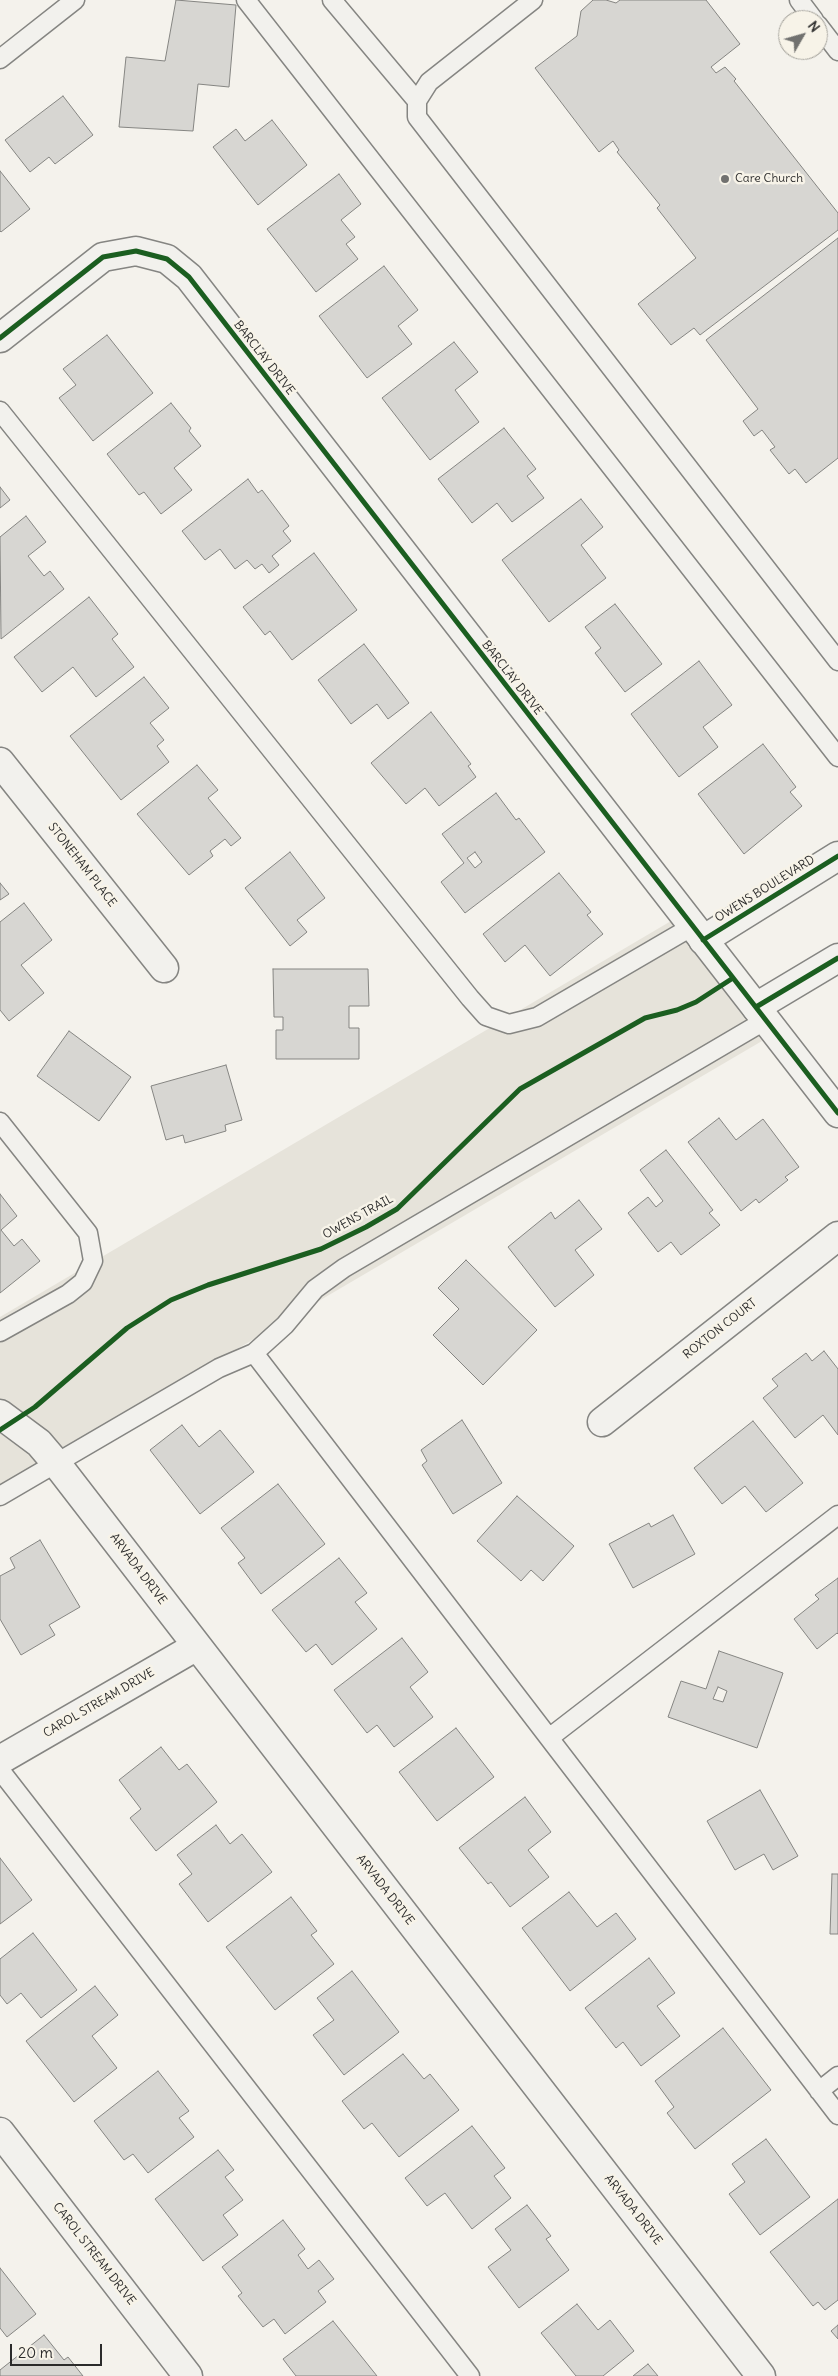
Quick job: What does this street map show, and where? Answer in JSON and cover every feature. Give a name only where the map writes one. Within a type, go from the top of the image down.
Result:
[{"type":"street","name":"BARCLAY DRIVE","points":[[0,338],[103,258],[136,251],[167,259],[189,276],[838,1113]]},
{"type":"street","name":"STONEHAM PLACE","points":[[0,762],[164,968]]},
{"type":"street","name":"OWENS BOULEVARD","points":[[698,933],[838,856]]},
{"type":"street","points":[[761,1014],[838,958]]},
{"type":"street","name":"ROXTON COURT","points":[[602,1422],[838,1236]]},
{"type":"street","name":"ARVADA DRIVE","points":[[0,1414],[39,1443],[56,1463],[761,2376]]},
{"type":"street","name":"CAROL STREAM DRIVE","points":[[0,1760],[197,1646]]},
{"type":"street","name":"CAROL STREAM DRIVE","points":[[0,2132],[188,2376]]},
{"type":"lane","points":[[0,59],[75,0]]},
{"type":"lane","points":[[246,0],[838,757]]},
{"type":"lane","points":[[332,0],[417,101]]},
{"type":"lane","points":[[533,0],[428,82],[417,101],[417,117],[837,656]]},
{"type":"lane","points":[[828,38],[838,51]]},
{"type":"lane","points":[[0,410],[486,1016],[508,1024],[537,1017],[698,933]]},
{"type":"lane","points":[[0,1496],[219,1368],[254,1353],[284,1325],[314,1290],[344,1268],[761,1014]]},
{"type":"lane","points":[[0,1122],[88,1233],[93,1262],[83,1282],[76,1288],[0,1332]]},
{"type":"lane","points":[[254,1353],[838,2115]]},
{"type":"lane","points":[[549,1738],[838,1515]]},
{"type":"lane","points":[[0,1770],[470,2376]]},
{"type":"lane","points":[[819,2090],[838,2076]]},
{"type":"shaded area","points":[[671,921],[762,1041],[0,1488],[0,1317]]},
{"type":"building","points":[[176,0],[236,5],[229,87],[198,84],[193,131],[119,127],[126,57],[165,61]]},
{"type":"building","name":"Care Church","points":[[593,0],[606,0],[616,3],[620,0],[706,0],[740,44],[711,67],[716,73],[725,67],[736,79],[734,81],[838,213],[838,230],[700,335],[694,328],[671,345],[638,304],[696,258],[657,208],[660,205],[617,152],[619,150],[613,141],[599,152],[535,68],[577,36],[581,11]]},
{"type":"building","points":[[63,96],[93,135],[55,164],[49,157],[30,172],[5,140]]},
{"type":"building","points":[[272,120],[307,165],[258,205],[213,147],[236,129],[245,141]]},
{"type":"building","points":[[0,171],[30,209],[1,232],[0,231]]},
{"type":"building","points":[[339,174],[361,204],[341,220],[355,237],[346,244],[358,259],[316,292],[267,229]]},
{"type":"building","points":[[838,238],[838,458],[806,483],[795,469],[789,474],[770,450],[775,447],[762,430],[754,436],[743,421],[758,409],[706,340]]},
{"type":"building","points":[[384,266],[418,310],[398,326],[412,344],[367,378],[319,316]]},
{"type":"building","points":[[107,335],[153,393],[93,441],[59,398],[76,385],[63,369]]},
{"type":"building","points":[[454,342],[478,372],[455,390],[479,422],[430,460],[382,398]]},
{"type":"building","points":[[171,403],[191,428],[189,431],[201,446],[174,468],[192,490],[161,514],[144,492],[139,495],[107,454]]},
{"type":"building","points":[[504,428],[536,469],[527,476],[544,498],[512,522],[497,503],[472,523],[438,479]]},
{"type":"building","points":[[248,479],[258,493],[262,490],[289,526],[283,531],[291,541],[272,556],[279,565],[269,573],[262,564],[255,569],[247,560],[235,569],[220,549],[205,560],[182,531]]},
{"type":"building","points":[[0,487],[10,500],[0,508]]},
{"type":"building","points":[[581,499],[603,527],[581,545],[606,578],[549,622],[502,560]]},
{"type":"building","points":[[26,516],[46,542],[28,556],[44,576],[50,571],[64,589],[1,639],[0,537]]},
{"type":"building","points":[[314,553],[357,610],[292,660],[270,631],[265,635],[243,607]]},
{"type":"building","points":[[89,597],[118,634],[112,639],[134,667],[96,697],[73,667],[42,692],[14,657]]},
{"type":"building","points":[[615,604],[662,664],[625,692],[595,653],[601,648],[585,627]]},
{"type":"building","points":[[364,644],[409,703],[388,719],[377,704],[351,724],[318,680]]},
{"type":"building","points":[[699,661],[732,705],[703,727],[718,747],[679,777],[631,714]]},
{"type":"building","points":[[144,677],[169,708],[150,723],[164,740],[157,746],[169,762],[121,800],[70,736]]},
{"type":"building","points":[[431,712],[471,764],[468,766],[476,777],[439,806],[425,788],[406,804],[371,763]]},
{"type":"building","points":[[763,744],[796,787],[790,792],[802,806],[744,854],[698,794]]},
{"type":"building","points":[[197,765],[218,790],[208,798],[241,838],[231,846],[225,839],[210,851],[213,856],[189,875],[137,814]]},
{"type":"building","points":[[496,793],[516,820],[519,818],[545,852],[465,913],[441,882],[464,863],[442,834]],"holes":[[[475,852],[482,862],[475,868],[467,858]]]},
{"type":"building","points":[[290,852],[325,898],[297,920],[307,932],[290,946],[245,888]]},
{"type":"building","points":[[559,873],[591,912],[587,915],[603,934],[550,976],[525,945],[505,962],[483,934]]},
{"type":"building","points":[[0,883],[9,894],[0,900]]},
{"type":"building","points":[[24,903],[52,940],[21,965],[44,993],[9,1021],[0,1010],[0,922]]},
{"type":"building","points":[[273,969],[368,969],[369,1006],[349,1006],[349,1028],[359,1028],[359,1059],[276,1059],[276,1030],[283,1030],[283,1017],[274,1017]]},
{"type":"building","points":[[69,1031],[131,1077],[99,1121],[37,1076]]},
{"type":"building","points":[[226,1065],[242,1120],[225,1125],[226,1131],[185,1143],[183,1135],[166,1140],[151,1086]]},
{"type":"building","points":[[719,1118],[736,1140],[763,1119],[799,1167],[785,1177],[788,1180],[759,1203],[756,1199],[741,1211],[688,1142]]},
{"type":"building","points":[[666,1150],[713,1210],[709,1213],[720,1225],[681,1255],[671,1242],[658,1252],[628,1213],[648,1197],[656,1207],[663,1201],[640,1170]]},
{"type":"building","points":[[0,1194],[17,1216],[1,1230],[14,1246],[22,1239],[40,1261],[0,1293]]},
{"type":"building","points":[[579,1200],[602,1229],[575,1250],[594,1275],[555,1307],[508,1247],[551,1212],[555,1219]]},
{"type":"building","points":[[466,1260],[537,1330],[483,1385],[433,1335],[459,1309],[438,1288]]},
{"type":"building","points":[[824,1351],[838,1369],[838,1435],[823,1415],[795,1438],[763,1398],[778,1386],[772,1379],[806,1353],[812,1361]]},
{"type":"building","points":[[462,1420],[502,1483],[453,1514],[422,1465],[427,1461],[421,1450]]},
{"type":"building","points":[[753,1421],[803,1483],[766,1512],[745,1486],[722,1504],[694,1468]]},
{"type":"building","points":[[182,1425],[199,1447],[220,1430],[254,1472],[200,1514],[150,1450]]},
{"type":"building","points":[[278,1484],[325,1544],[261,1594],[238,1563],[245,1558],[221,1528]]},
{"type":"building","points":[[517,1496],[574,1546],[543,1581],[531,1570],[521,1581],[477,1541]]},
{"type":"building","points":[[673,1515],[695,1554],[633,1588],[609,1544],[649,1523],[651,1527]]},
{"type":"building","points":[[40,1540],[80,1607],[49,1625],[55,1635],[21,1655],[0,1619],[0,1576],[15,1568],[10,1558]]},
{"type":"building","points":[[339,1558],[367,1593],[355,1602],[377,1629],[332,1665],[316,1644],[306,1652],[272,1610]]},
{"type":"building","points":[[838,1578],[838,1634],[817,1649],[794,1619],[819,1599],[815,1595]]},
{"type":"building","points":[[402,1638],[428,1672],[410,1687],[433,1717],[394,1747],[377,1725],[367,1733],[334,1690]]},
{"type":"building","points":[[719,1651],[783,1673],[757,1748],[668,1717],[681,1681],[706,1689]],"holes":[[[718,1687],[727,1691],[723,1702],[713,1699]]]},
{"type":"building","points":[[456,1728],[494,1777],[437,1821],[399,1772]]},
{"type":"building","points":[[161,1747],[179,1770],[187,1764],[217,1802],[156,1851],[130,1818],[141,1809],[119,1780]]},
{"type":"building","points":[[760,1790],[798,1856],[773,1870],[764,1854],[735,1870],[707,1821]]},
{"type":"building","points":[[525,1797],[551,1832],[528,1850],[549,1877],[510,1907],[491,1882],[488,1884],[459,1848]]},
{"type":"building","points":[[216,1825],[230,1844],[242,1834],[272,1872],[208,1922],[179,1884],[192,1874],[177,1855]]},
{"type":"building","points":[[0,1858],[32,1900],[0,1924]]},
{"type":"building","points":[[832,1874],[838,1874],[838,1934],[830,1934]]},
{"type":"building","points":[[569,1892],[597,1927],[616,1913],[636,1939],[570,1991],[522,1928]]},
{"type":"building","points":[[291,1897],[317,1931],[311,1935],[334,1964],[275,2010],[226,1947]]},
{"type":"building","points":[[33,1933],[77,1990],[41,2018],[21,1993],[7,2004],[0,1995],[0,1959]]},
{"type":"building","points":[[649,1958],[675,1993],[657,2006],[680,2036],[641,2066],[623,2042],[616,2048],[585,2008]]},
{"type":"building","points":[[352,1971],[399,2032],[344,2075],[313,2035],[334,2020],[317,1998]]},
{"type":"building","points":[[95,1986],[118,2015],[92,2036],[117,2068],[74,2102],[26,2041]]},
{"type":"building","points":[[723,2028],[771,2090],[695,2149],[667,2113],[674,2107],[655,2081]]},
{"type":"building","points":[[403,2054],[424,2079],[430,2074],[459,2110],[399,2157],[372,2123],[364,2129],[342,2101]]},
{"type":"building","points":[[158,2071],[189,2111],[179,2118],[194,2137],[148,2173],[133,2154],[124,2160],[94,2121]]},
{"type":"building","points":[[472,2126],[505,2168],[494,2176],[511,2198],[472,2229],[445,2193],[427,2206],[405,2178]]},
{"type":"building","points":[[766,2139],[810,2197],[760,2235],[729,2194],[745,2182],[732,2164]]},
{"type":"building","points":[[218,2150],[234,2170],[225,2177],[243,2200],[223,2215],[238,2235],[203,2261],[155,2199]]},
{"type":"building","points":[[838,2199],[838,2300],[825,2310],[818,2302],[813,2306],[770,2252]]},
{"type":"building","points":[[527,2205],[551,2236],[546,2239],[569,2270],[519,2308],[488,2267],[511,2250],[495,2229]]},
{"type":"building","points":[[283,2220],[305,2249],[298,2255],[308,2269],[319,2260],[334,2279],[318,2291],[326,2302],[285,2334],[274,2319],[263,2327],[238,2296],[242,2293],[222,2267]]},
{"type":"building","points":[[0,2268],[36,2314],[7,2337],[0,2328]]},
{"type":"building","points":[[577,2304],[598,2330],[610,2320],[634,2351],[603,2376],[576,2376],[541,2333]]},
{"type":"building","points":[[333,2321],[377,2376],[296,2376],[283,2359]]},
{"type":"building","points":[[838,2325],[838,2339],[831,2331]]},
{"type":"building","points":[[44,2335],[64,2360],[68,2357],[83,2376],[0,2376],[0,2370]]},
{"type":"building","points":[[648,2364],[658,2376],[633,2376]]},
{"type":"cycle path","points":[[0,338],[103,257],[136,251],[167,259],[189,277],[838,1113]]},
{"type":"cycle path","points":[[703,940],[838,856]]},
{"type":"cycle path","points":[[756,1007],[838,958]]},
{"type":"cycle path","name":"OWENS TRAIL","points":[[0,1430],[35,1407],[127,1328],[171,1300],[208,1285],[321,1249],[366,1227],[397,1209],[520,1089],[645,1018],[677,1010],[696,1002],[733,978]]},
{"type":"place","name":"Care Church","points":[[725,179]]}]
